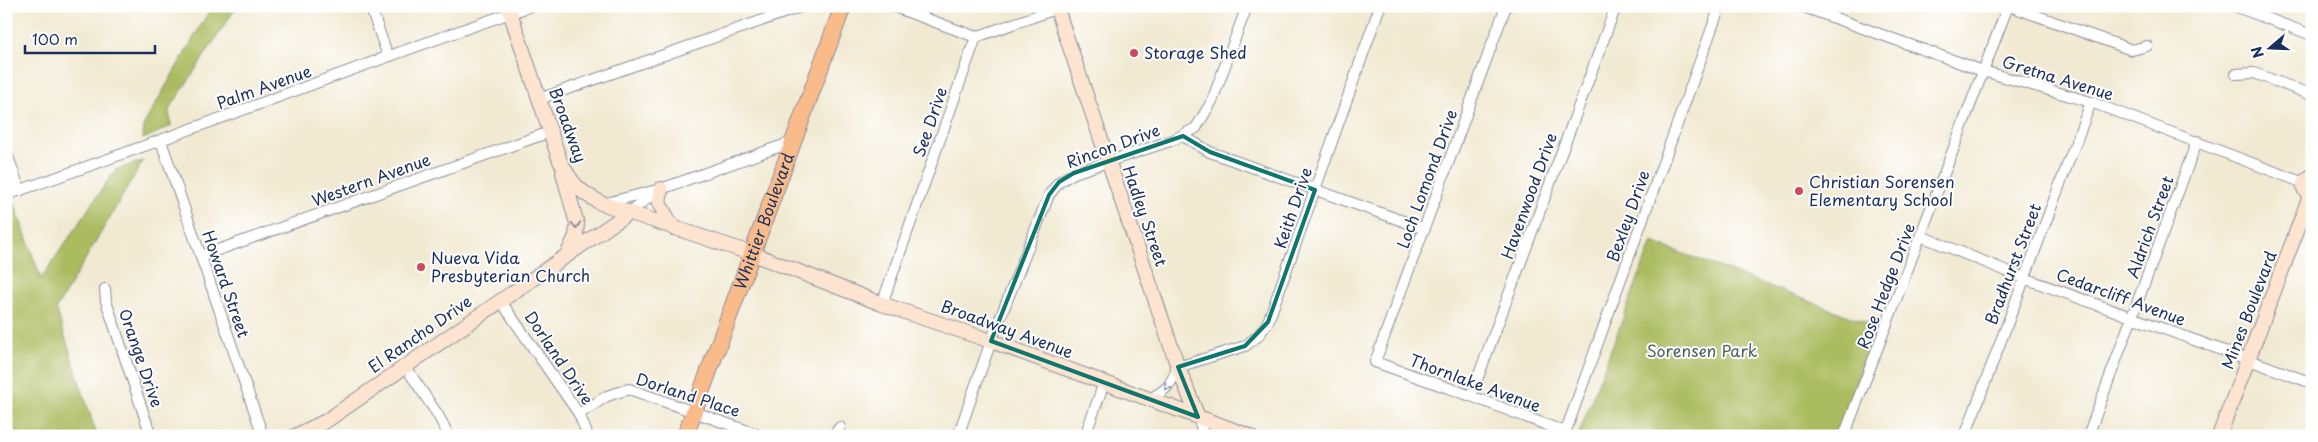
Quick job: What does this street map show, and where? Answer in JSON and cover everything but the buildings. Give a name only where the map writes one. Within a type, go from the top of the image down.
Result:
[{"type":"main road","name":"Whittier Boulevard","points":[[685,436],[843,6]]},
{"type":"street","points":[[370,6],[388,56]]},
{"type":"street","name":"Palm Avenue","points":[[6,196],[161,141],[509,10],[531,6]]},
{"type":"street","points":[[539,99],[803,6]]},
{"type":"street","points":[[892,6],[976,37],[1059,7]]},
{"type":"street","name":"Rincon Drive","points":[[958,436],[991,341],[1049,194],[1059,182],[1074,173],[1183,136],[1196,128],[1206,115],[1247,6]]},
{"type":"street","name":"Keith Drive","points":[[1178,367],[1245,346],[1258,336],[1268,322],[1380,6]]},
{"type":"street","name":"Loch Lomond Drive","points":[[1375,362],[1506,6]]},
{"type":"street","name":"Havenwood Drive","points":[[1471,396],[1616,6]]},
{"type":"street","name":"Bexley Drive","points":[[1565,434],[1720,6]]},
{"type":"street","name":"Gretna Avenue","points":[[1801,6],[1983,71],[2091,102],[2198,142],[2309,188]]},
{"type":"street","points":[[2009,6],[2132,50],[2147,46]]},
{"type":"street","name":"Rose Hedge Drive","points":[[1844,436],[2009,6]]},
{"type":"street","points":[[2234,6],[2312,35]]},
{"type":"street","name":"Hadley Street","points":[[1059,7],[1178,367],[1204,436]]},
{"type":"street","name":"Broadway","points":[[509,10],[560,160],[570,180],[580,192],[600,204],[627,214],[753,254]]},
{"type":"street","name":"See Drive","points":[[882,304],[976,37]]},
{"type":"street","points":[[2236,74],[2254,73],[2312,95]]},
{"type":"street","name":"Bradhurst Street","points":[[1965,436],[2091,102]]},
{"type":"street","name":"Western Avenue","points":[[201,256],[550,132]]},
{"type":"street","points":[[1183,136],[1210,152],[1425,229]]},
{"type":"street","name":"Howard Street","points":[[161,141],[263,436]]},
{"type":"street","name":"El Rancho Drive","points":[[600,204],[620,201],[660,189],[792,142]]},
{"type":"street","name":"Aldrich Street","points":[[2088,436],[2198,142]]},
{"type":"street","points":[[6,151],[20,191]]},
{"type":"street","points":[[560,160],[577,224],[576,236],[568,254]]},
{"type":"street","name":"Mines Boulevard","points":[[2219,436],[2249,360],[2309,188]]},
{"type":"street","points":[[660,189],[659,204],[673,228]]},
{"type":"street","name":"El Rancho Drive","points":[[297,435],[326,421],[627,214],[660,189]]},
{"type":"street","name":"Cedarcliff Avenue","points":[[1921,236],[2024,278],[2312,383]]},
{"type":"street","name":"Broadway Avenue","points":[[753,254],[882,304],[991,341],[1250,436]]},
{"type":"street","name":"Orange Drive","points":[[105,289],[106,301],[152,436]]},
{"type":"street","name":"Dorland Drive","points":[[500,300],[579,414],[588,436]]},
{"type":"street","name":"Thornlake Avenue","points":[[1375,362],[1471,396],[1565,434]]},
{"type":"street","points":[[405,366],[438,415],[449,436]]},
{"type":"street","points":[[1149,399],[1165,391],[1172,382],[1178,367]]},
{"type":"street","points":[[1085,436],[1104,383]]},
{"type":"street","name":"Dorland Place","points":[[579,414],[607,396],[629,389],[762,436]]},
{"type":"street","points":[[832,436],[840,427]]},
{"type":"highlighted area","points":[[1183,136],[1210,152],[1315,190],[1268,322],[1245,346],[1178,367],[1198,417],[991,341],[1049,195],[1059,182],[1074,173]]},
{"type":"green space","points":[[212,6],[237,6],[169,110],[171,126],[143,139],[144,124]]},
{"type":"green space","points":[[143,161],[56,309],[97,436],[6,436],[6,202],[13,199],[41,279],[115,170]]},
{"type":"green space","name":"Sorensen Park","points":[[1652,242],[1878,327],[1835,436],[1578,436]]},
{"type":"place","name":"Storage Shed","points":[[1134,53]]},
{"type":"place","name":"Christian Sorensen Elementary School","points":[[1799,191]]},
{"type":"place","name":"Nueva Vida Presbyterian Church","points":[[421,267]]}]
